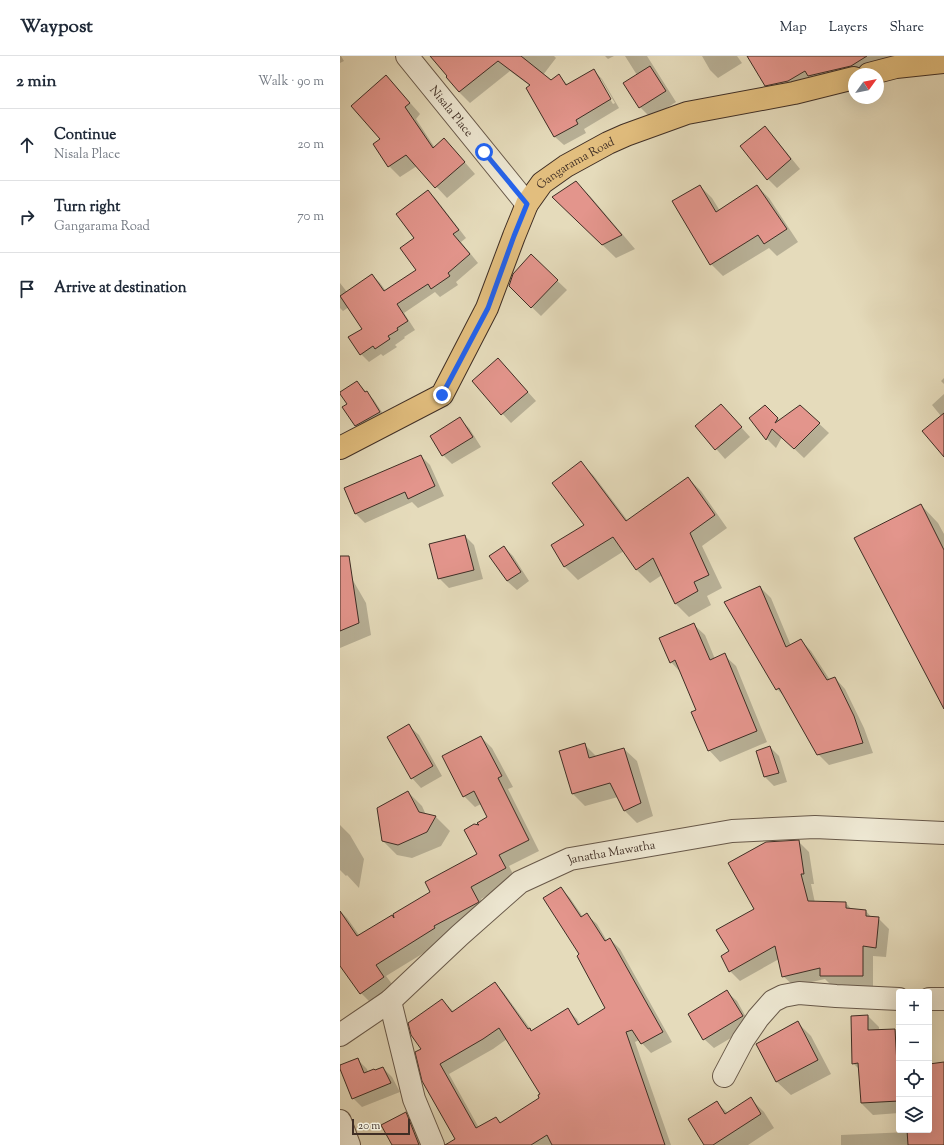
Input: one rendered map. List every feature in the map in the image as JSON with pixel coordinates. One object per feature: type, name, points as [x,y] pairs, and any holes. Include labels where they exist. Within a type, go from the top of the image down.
[{"type":"main road","points":[[884,70],[896,67],[944,62]]},
{"type":"main road","name":"Gangarama Road","points":[[340,448],[442,395],[488,308],[511,242],[527,204],[542,183],[566,166],[626,135],[687,113],[794,93],[848,80]]},
{"type":"street","name":"Nisala Place","points":[[407,56],[527,204]]},
{"type":"street","name":"Janatha Mawatha","points":[[340,1035],[390,1001],[520,882],[570,859],[732,831],[815,827],[944,833]]},
{"type":"street","points":[[724,1076],[743,1040],[758,1018],[773,1001],[783,996],[799,993],[896,999]]},
{"type":"street","points":[[932,999],[944,999]]},
{"type":"street","points":[[390,1001],[414,1099],[433,1145]]},
{"type":"street","points":[[340,1121],[349,1145]]},
{"type":"building","points":[[430,56],[521,56],[551,80],[559,74],[566,85],[594,69],[611,99],[576,120],[578,124],[554,137],[526,88],[530,85],[498,61],[459,92]]},
{"type":"building","points":[[747,56],[867,56],[851,66],[808,76],[805,71],[788,81],[765,86]]},
{"type":"building","points":[[650,66],[666,91],[639,108],[623,83]]},
{"type":"building","points":[[386,75],[410,103],[405,107],[433,148],[444,138],[465,162],[435,188],[406,155],[388,167],[373,144],[380,139],[351,106]]},
{"type":"building","points":[[765,126],[791,159],[767,180],[740,146]]},
{"type":"building","points":[[576,181],[622,235],[602,245],[552,197]]},
{"type":"building","points":[[700,185],[716,212],[757,185],[787,229],[764,244],[758,235],[710,265],[672,201]]},
{"type":"building","points":[[428,190],[459,230],[453,234],[470,254],[448,273],[450,276],[431,289],[428,284],[397,304],[408,321],[388,336],[390,339],[375,349],[373,346],[360,355],[348,337],[362,329],[340,296],[372,274],[384,291],[416,270],[400,248],[414,238],[396,214]]},
{"type":"building","points":[[531,254],[558,280],[531,308],[509,286],[513,274]]},
{"type":"building","points":[[498,358],[528,392],[501,415],[472,381]]},
{"type":"building","points":[[357,381],[365,392],[367,391],[380,412],[355,426],[342,407],[347,404],[340,392]]},
{"type":"building","points":[[721,404],[742,427],[715,450],[695,426]]},
{"type":"building","points":[[765,405],[778,418],[775,423],[800,405],[820,423],[794,449],[772,429],[766,440],[749,418]]},
{"type":"building","points":[[944,413],[944,457],[922,431]]},
{"type":"building","points":[[460,417],[473,437],[442,456],[430,436]]},
{"type":"building","points":[[421,455],[435,486],[408,499],[405,492],[355,514],[344,488]]},
{"type":"building","points":[[581,461],[626,521],[688,477],[715,515],[690,533],[709,575],[694,582],[698,591],[675,604],[653,558],[636,570],[613,537],[564,567],[551,545],[584,525],[552,483]]},
{"type":"building","points":[[921,504],[944,550],[944,709],[854,538]]},
{"type":"building","points":[[465,535],[474,570],[438,579],[429,544]]},
{"type":"building","points":[[504,546],[521,572],[507,581],[489,556]]},
{"type":"building","points":[[340,556],[349,556],[359,623],[340,631]]},
{"type":"building","points":[[760,586],[786,647],[801,639],[827,680],[835,677],[854,716],[863,743],[817,755],[779,688],[776,690],[724,602]]},
{"type":"building","points":[[694,623],[710,660],[725,653],[757,731],[708,751],[691,712],[696,710],[675,660],[670,663],[659,638]]},
{"type":"building","points":[[409,724],[433,766],[411,779],[387,737]]},
{"type":"building","points":[[481,736],[502,776],[498,778],[529,840],[499,855],[506,868],[471,887],[479,902],[434,926],[435,928],[376,965],[384,977],[360,994],[340,966],[340,911],[357,936],[392,915],[394,918],[393,914],[430,892],[425,882],[477,854],[464,830],[474,824],[479,825],[477,823],[487,817],[474,791],[463,797],[442,756]]},
{"type":"building","points":[[585,743],[589,758],[624,748],[641,803],[624,811],[610,783],[572,794],[559,751]]},
{"type":"building","points":[[770,746],[779,773],[764,777],[756,751]]},
{"type":"building","points":[[408,791],[419,812],[436,816],[427,832],[398,845],[382,841],[377,808]]},
{"type":"building","points":[[799,840],[804,874],[801,874],[808,901],[846,902],[846,908],[866,910],[866,916],[879,917],[876,948],[863,946],[863,976],[820,976],[820,968],[782,977],[775,946],[729,972],[721,956],[729,951],[716,930],[754,909],[728,863],[766,842]]},
{"type":"building","points":[[561,887],[581,917],[587,913],[605,941],[610,938],[663,1032],[641,1044],[632,1030],[626,1032],[665,1145],[552,1145],[547,1135],[531,1145],[445,1145],[455,1139],[422,1081],[415,1052],[421,1049],[411,1035],[408,1023],[442,999],[452,1012],[495,982],[528,1029],[530,1028],[531,1031],[568,1008],[578,1025],[605,1008],[577,956],[579,954],[543,898]],"holes":[[[499,1028],[540,1094],[538,1095],[539,1098],[500,1123],[496,1117],[476,1128],[440,1064]]]},
{"type":"building","points":[[727,990],[743,1016],[703,1040],[688,1014]]},
{"type":"building","points":[[868,1015],[868,1030],[895,1029],[896,1101],[861,1103],[858,1063],[852,1064],[851,1016]]},
{"type":"building","points":[[798,1021],[818,1060],[776,1082],[756,1044]]},
{"type":"building","points":[[358,1058],[364,1073],[383,1067],[391,1083],[352,1099],[340,1069],[340,1065]]},
{"type":"building","points":[[944,1062],[944,1145],[908,1145],[907,1133],[932,1133],[932,1064]]},
{"type":"building","points":[[751,1097],[761,1114],[713,1145],[704,1145],[688,1119],[717,1101],[725,1114]]},
{"type":"building","points":[[406,1112],[419,1145],[392,1145],[381,1125]]},
{"type":"route","points":[[442,395],[488,308],[527,204],[484,152]]}]
